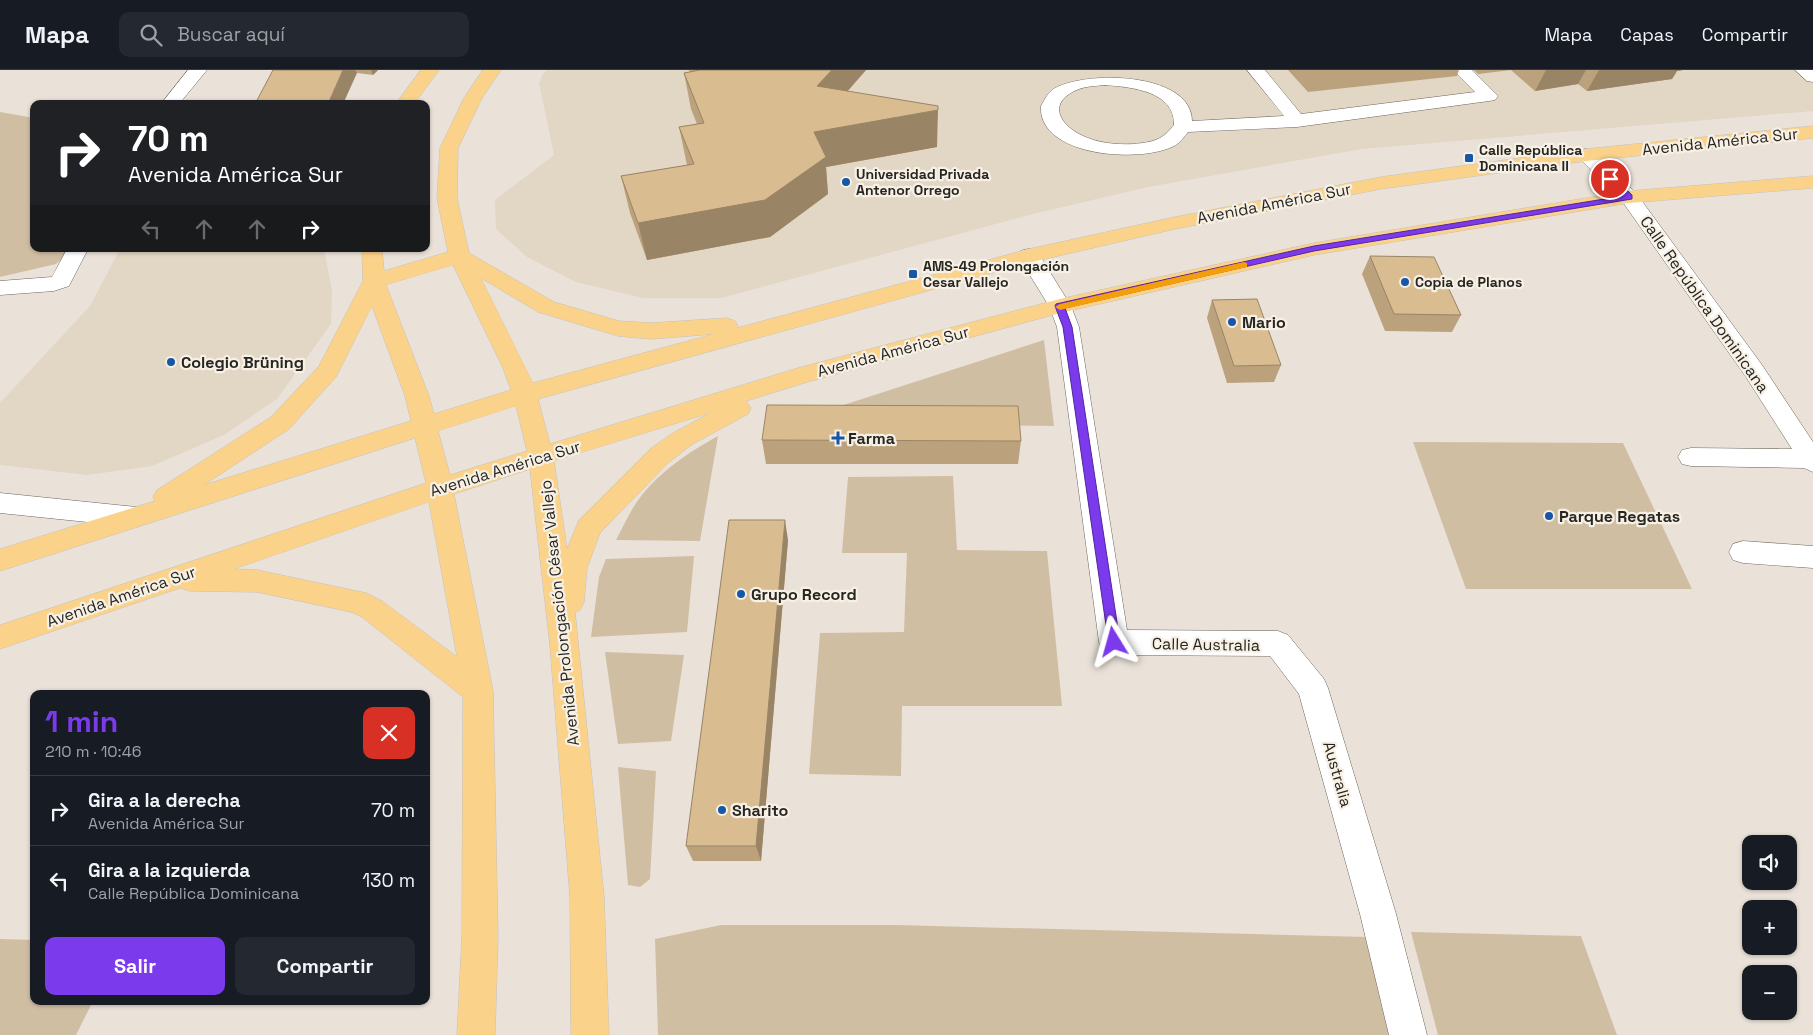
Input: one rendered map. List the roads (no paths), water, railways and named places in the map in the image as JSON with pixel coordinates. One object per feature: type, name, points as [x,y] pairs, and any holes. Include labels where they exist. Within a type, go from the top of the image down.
[{"type":"main road","points":[[408,100],[430,70]]},
{"type":"main road","name":"Avenida Prolongación César Vallejo","points":[[492,70],[473,98],[449,148],[447,198],[458,256],[525,394],[541,456],[565,646],[587,897],[590,1035]]},
{"type":"main road","name":"Avenida América Sur","points":[[0,560],[424,424],[525,394],[796,318],[1029,256],[1175,223],[1381,183],[1586,155],[1813,132]]},
{"type":"main road","name":"Avenida América Sur","points":[[0,638],[500,468],[798,376],[1060,306],[1314,248],[1629,197],[1813,182]]},
{"type":"main road","points":[[372,252],[374,281],[417,396],[440,488],[478,691],[480,937],[476,1035]]},
{"type":"main road","points":[[136,517],[280,423],[328,371],[374,281],[458,256],[546,307],[618,328],[660,331],[724,327],[796,318]]},
{"type":"main road","points":[[565,646],[573,568],[589,526],[659,456],[682,439],[798,376]]},
{"type":"main road","points":[[168,580],[257,581],[356,601],[372,609],[478,691]]},
{"type":"street","points":[[173,100],[190,77],[198,70]]},
{"type":"street","points":[[1256,70],[1297,121]]},
{"type":"street","points":[[1183,127],[1183,112],[1172,98],[1128,76],[1077,84],[1058,94],[1050,106],[1052,121],[1065,134],[1087,145],[1115,150],[1145,149],[1169,141],[1183,127],[1297,121],[1489,96],[1462,70]]},
{"type":"street","points":[[1804,70],[1813,77]]},
{"type":"street","name":"Calle República Dominicana","points":[[1586,155],[1629,197],[1754,371],[1812,461]]},
{"type":"street","points":[[0,288],[54,284],[60,281],[76,252]]},
{"type":"street","name":"Calle Australia","points":[[1029,256],[1060,306],[1068,327],[1114,642],[1278,644]]},
{"type":"street","points":[[1691,457],[1812,461]]},
{"type":"street","points":[[0,503],[136,517]]},
{"type":"street","points":[[1743,552],[1813,557]]},
{"type":"street","name":"Australia","points":[[1278,644],[1313,688],[1378,914],[1408,1035]]},
{"type":"place","name":"Calle República Dominicana II","points":[[1469,158]]},
{"type":"place","name":"Universidad Privada Antenor Orrego","points":[[846,182]]},
{"type":"place","name":"AMS-49 Prolongación Cesar Vallejo","points":[[913,274]]},
{"type":"place","name":"Copia de Planos","points":[[1405,282]]},
{"type":"place","name":"Mario","points":[[1232,322]]},
{"type":"place","name":"Colegio Brüning","points":[[171,362]]},
{"type":"place","name":"Farma","points":[[838,438]]},
{"type":"place","name":"Parque Regatas","points":[[1549,516]]},
{"type":"place","name":"Grupo Record","points":[[741,594]]},
{"type":"place","name":"Sharito","points":[[722,810]]}]
